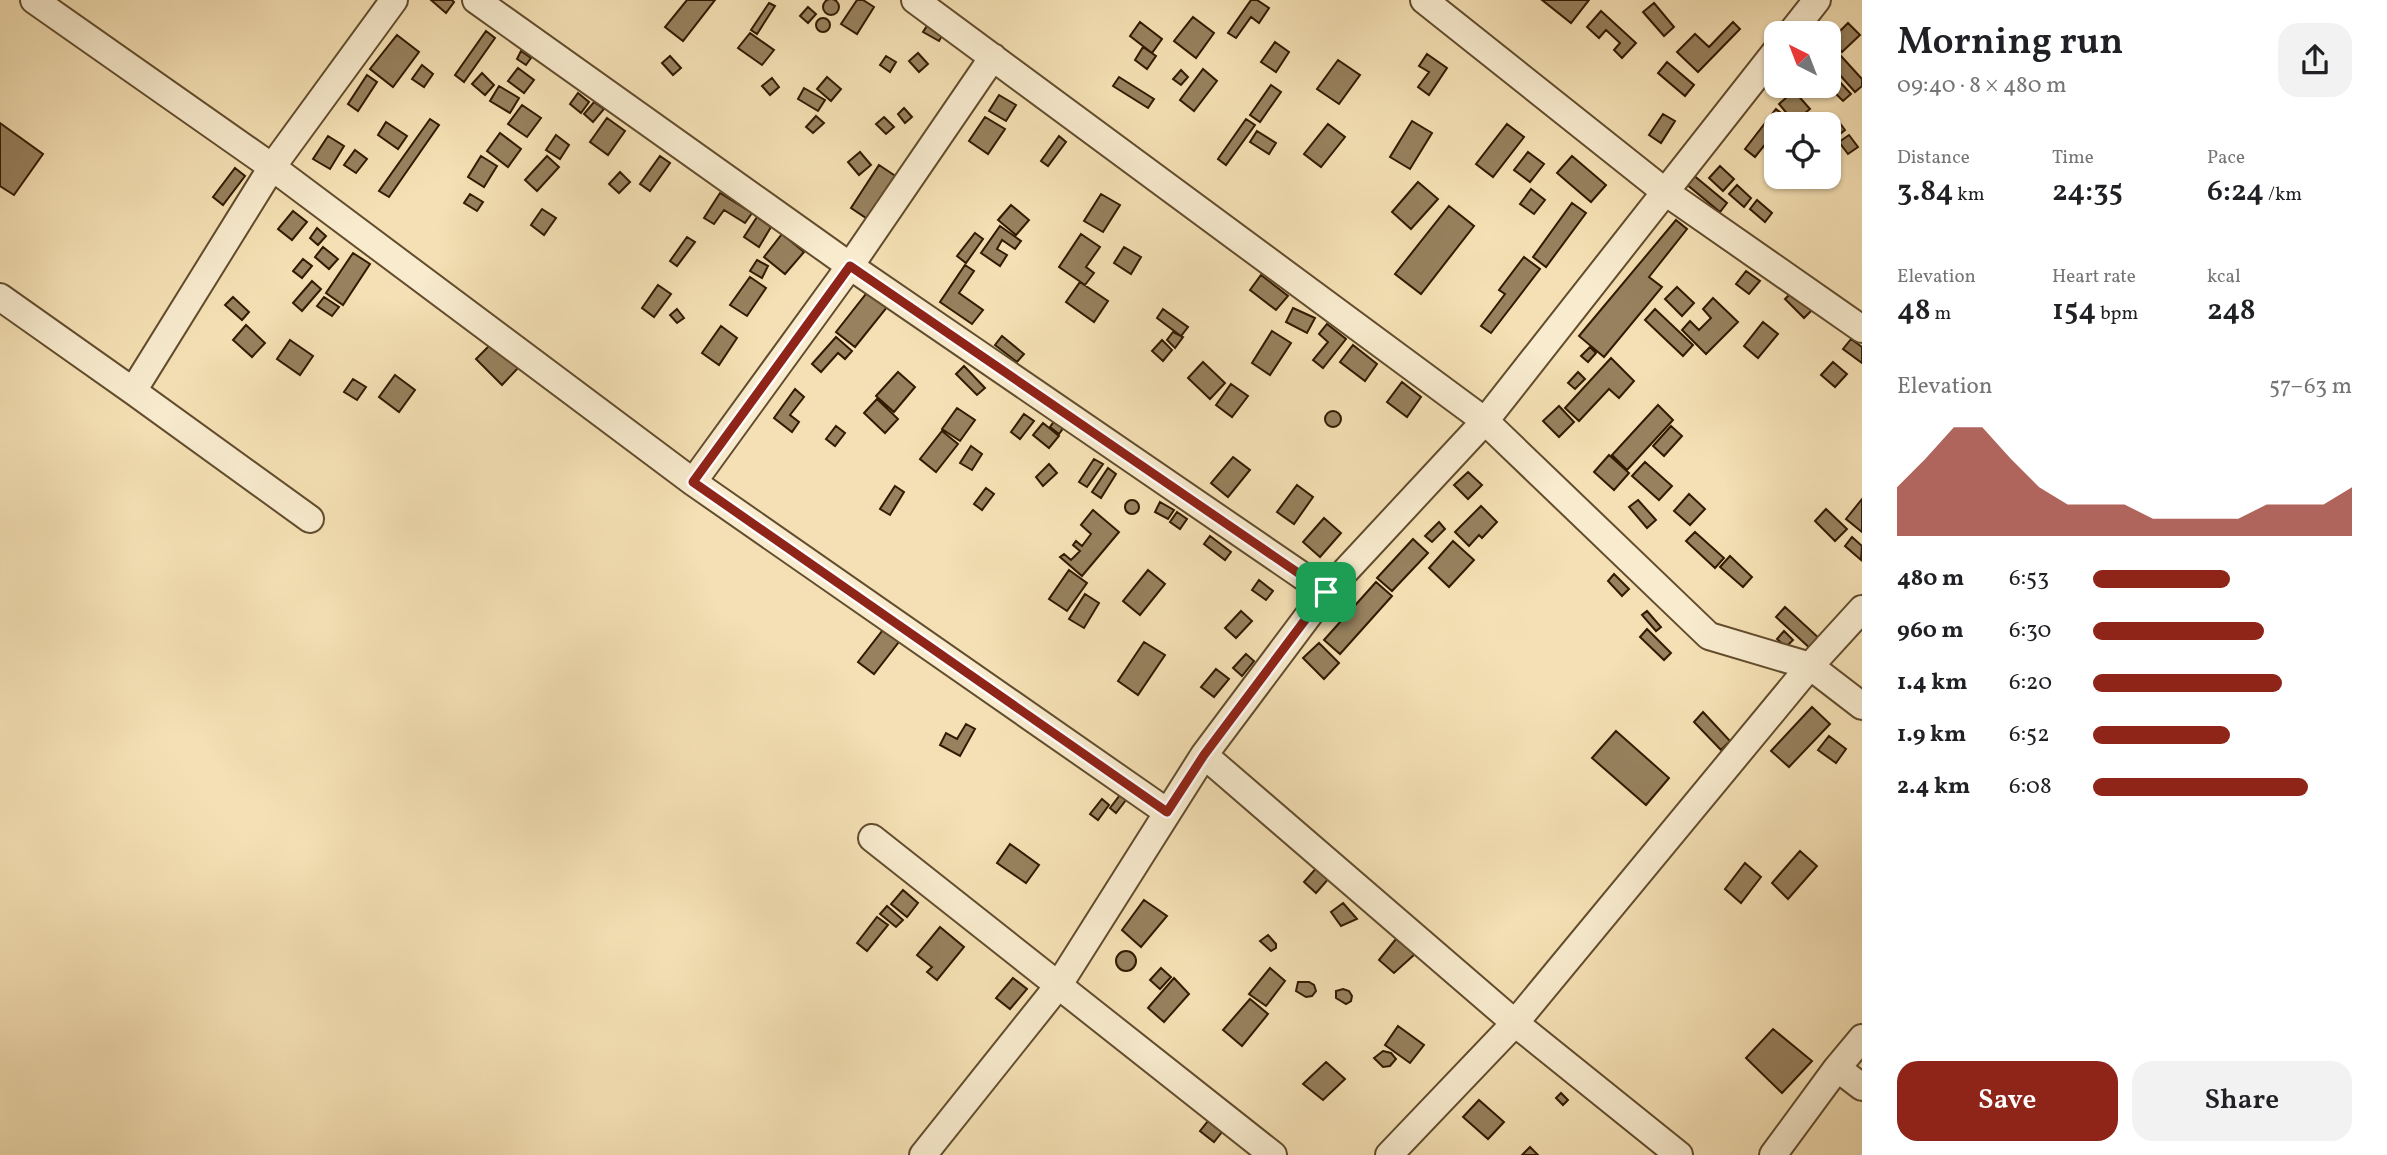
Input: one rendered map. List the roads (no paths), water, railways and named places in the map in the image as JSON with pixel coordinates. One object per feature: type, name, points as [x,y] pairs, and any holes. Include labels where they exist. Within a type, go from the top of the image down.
[{"type":"street","points":[[34,0],[272,167],[693,482],[1167,812]]},
{"type":"street","points":[[133,391],[272,167],[394,0]]},
{"type":"street","points":[[476,0],[850,266],[1326,592]]},
{"type":"street","points":[[1424,0],[1664,191],[1862,329]]},
{"type":"street","points":[[1800,21],[1817,0]]},
{"type":"street","points":[[925,3],[993,57],[1485,421],[1709,636],[1810,666],[1862,706]]},
{"type":"street","points":[[693,482],[850,266],[993,57]]},
{"type":"street","points":[[923,1155],[1059,986],[1204,755],[1326,592],[1485,421],[1764,66]]},
{"type":"street","points":[[0,297],[310,519]]},
{"type":"street","points":[[1389,1155],[1515,1023],[1810,666],[1862,610]]},
{"type":"street","points":[[1204,755],[1515,1023],[1679,1155]]},
{"type":"street","points":[[872,838],[1273,1155]]},
{"type":"street","points":[[1773,1155],[1836,1068],[1862,1038]]},
{"type":"street","points":[[1836,1068],[1862,1087]]}]
